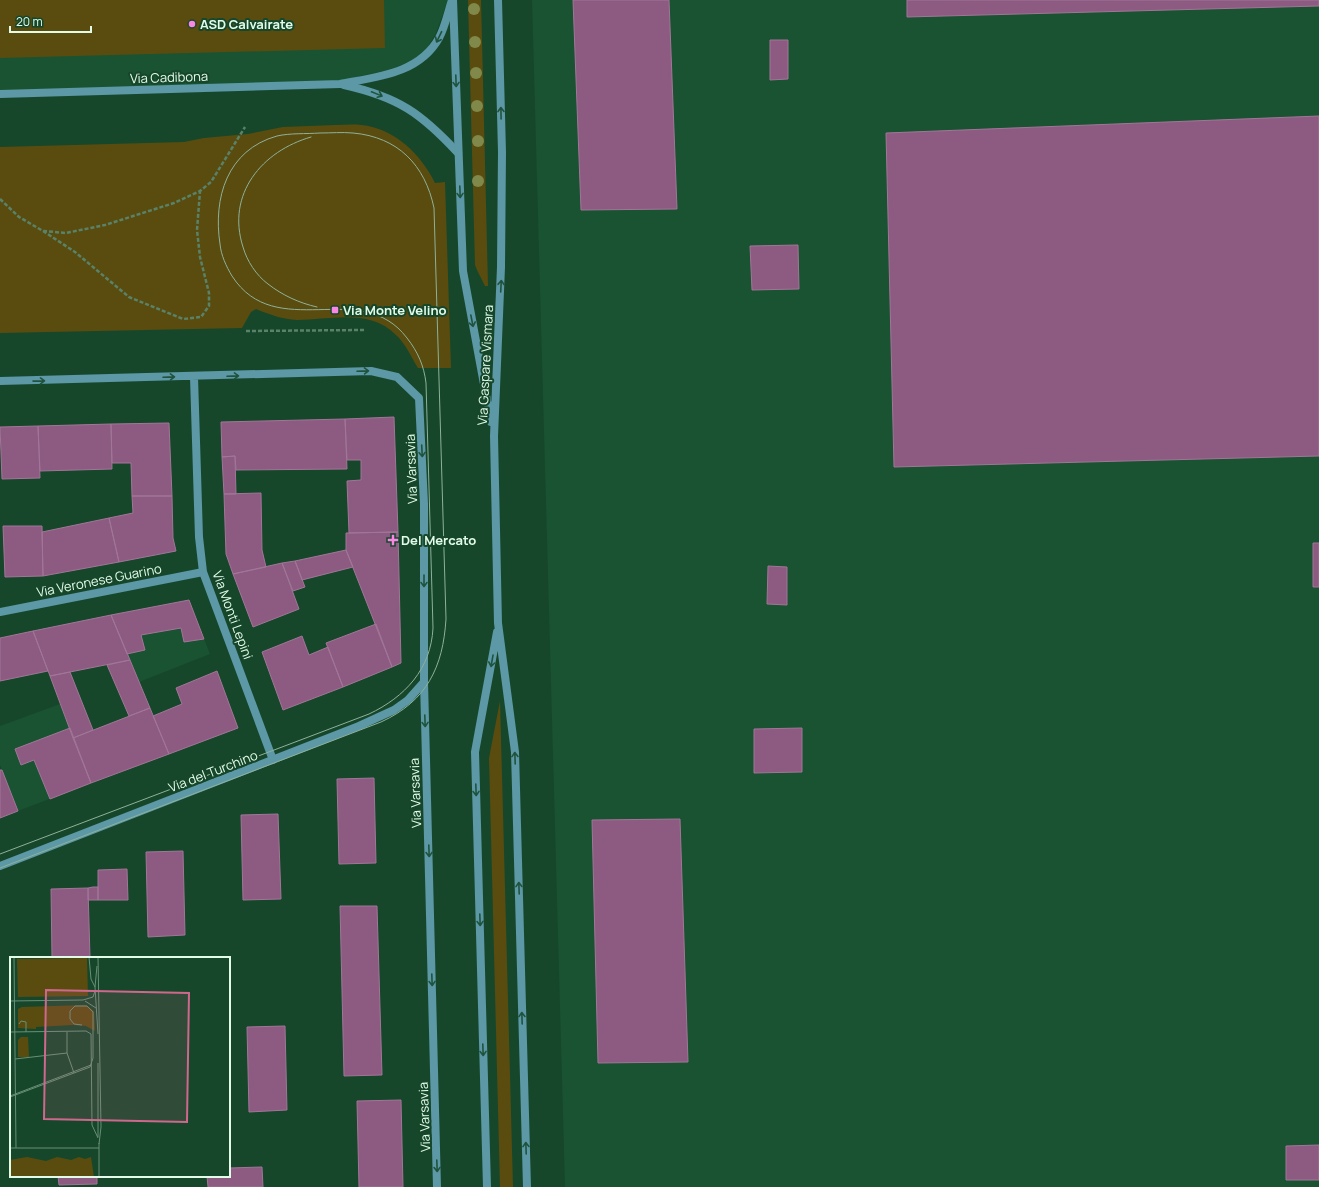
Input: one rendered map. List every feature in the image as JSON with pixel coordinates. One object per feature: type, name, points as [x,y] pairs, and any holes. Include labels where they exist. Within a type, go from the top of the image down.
[{"type":"street","name":"Via Cadibona","points":[[0,94],[340,84],[389,74],[412,66],[429,54],[440,37],[453,0]]},
{"type":"street","name":"Via Gaspare Vismara","points":[[453,0],[462,271],[494,436]]},
{"type":"street","name":"Via Gaspare Vismara","points":[[494,436],[502,267],[502,152],[498,0]]},
{"type":"street","name":"Via Cadibona","points":[[340,84],[370,91],[407,107],[422,117],[439,132],[458,153]]},
{"type":"street","name":"Via Varsavia","points":[[194,377],[371,371],[397,377],[419,398],[424,504],[424,682],[438,1187]]},
{"type":"street","points":[[0,382],[194,377]]},
{"type":"street","name":"Via Monti Lepini","points":[[194,377],[199,537],[204,572],[273,760]]},
{"type":"street","points":[[494,436],[498,623],[515,752],[527,1187]]},
{"type":"street","name":"Via Veronese Guarino","points":[[0,612],[204,572]]},
{"type":"street","points":[[487,1187],[475,752],[498,623]]},
{"type":"street","name":"Via del Turchino","points":[[0,866],[273,760],[394,710],[408,700],[424,682]]},
{"type":"path","points":[[43,231],[66,233],[105,225],[174,203],[200,191],[211,182],[244,127]]},
{"type":"path","points":[[0,199],[19,217],[75,252],[130,297],[184,319],[201,317],[209,306],[209,293],[200,257],[197,230],[200,191]]},
{"type":"path","points":[[246,331],[364,330]]},
{"type":"shaded area","points":[[0,0],[448,0],[436,33],[426,50],[413,61],[388,70],[338,81],[0,93]]},
{"type":"shaded area","name":"ASD Calvairate","points":[[0,0],[384,0],[385,48],[0,58]]},
{"type":"shaded area","points":[[468,0],[481,0],[488,286],[485,286],[475,265]]},
{"type":"shaded area","points":[[532,0],[1319,0],[1319,1187],[565,1187]]},
{"type":"shaded area","points":[[352,125],[373,127],[385,131],[395,137],[405,144],[422,162],[435,183],[445,182],[451,368],[418,368],[406,346],[400,339],[385,327],[374,321],[349,317],[297,320],[276,316],[256,309],[251,312],[242,328],[0,333],[0,147],[184,142],[204,138],[248,134],[283,127]]},
{"type":"shaded area","points":[[189,600],[210,654],[139,682],[111,615]]},
{"type":"shaded area","points":[[500,701],[513,1187],[500,1187],[489,758]]},
{"type":"shaded area","points":[[60,704],[91,783],[18,811],[0,765],[0,726]]},
{"type":"building","points":[[573,0],[669,0],[677,209],[581,210]]},
{"type":"building","points":[[907,0],[1319,0],[1319,6],[907,17]]},
{"type":"building","points":[[770,40],[788,40],[788,79],[770,80]]},
{"type":"building","points":[[1319,116],[1319,456],[894,467],[886,133]]},
{"type":"building","points":[[798,245],[799,289],[752,290],[750,246]]},
{"type":"building","points":[[394,417],[398,532],[349,533],[347,481],[361,480],[361,460],[347,460],[345,419]]},
{"type":"building","points":[[345,419],[347,469],[236,470],[235,456],[222,457],[221,422]]},
{"type":"building","points":[[169,423],[172,496],[132,496],[131,463],[112,463],[111,424]]},
{"type":"building","points":[[111,424],[112,469],[40,471],[38,426]]},
{"type":"building","points":[[38,426],[40,478],[2,479],[0,427]]},
{"type":"building","points":[[235,456],[236,494],[224,494],[222,457]]},
{"type":"building","points":[[261,493],[262,550],[266,567],[233,574],[226,554],[224,494]]},
{"type":"building","points":[[132,496],[172,496],[173,538],[176,551],[119,562],[109,518],[133,513]]},
{"type":"building","points":[[109,518],[119,562],[43,576],[42,532]]},
{"type":"building","points":[[3,526],[42,526],[43,576],[5,577]]},
{"type":"building","points":[[398,532],[401,663],[392,667],[346,550],[346,533]]},
{"type":"building","points":[[1313,543],[1319,543],[1319,587],[1313,587]]},
{"type":"building","points":[[346,550],[353,567],[302,580],[295,561]]},
{"type":"building","points":[[295,561],[305,587],[293,591],[282,563]]},
{"type":"building","points":[[282,563],[299,609],[253,627],[233,574]]},
{"type":"building","points":[[768,566],[787,567],[787,605],[767,604]]},
{"type":"building","points":[[189,600],[204,639],[184,642],[181,628],[141,635],[145,650],[127,654],[111,615]]},
{"type":"building","points":[[111,615],[130,660],[50,676],[33,631]]},
{"type":"building","points":[[376,624],[392,667],[343,687],[326,643]]},
{"type":"building","points":[[33,631],[48,671],[0,681],[0,638]]},
{"type":"building","points":[[302,636],[309,655],[328,647],[343,687],[283,710],[262,652]]},
{"type":"building","points":[[130,660],[150,708],[129,716],[107,665]]},
{"type":"building","points":[[217,671],[238,728],[169,754],[153,716],[182,704],[176,688]]},
{"type":"building","points":[[70,672],[93,730],[73,738],[50,676]]},
{"type":"building","points":[[150,708],[169,754],[91,783],[73,738]]},
{"type":"building","points":[[70,728],[91,783],[50,799],[34,760],[21,765],[15,749]]},
{"type":"building","points":[[802,728],[802,772],[754,773],[754,729]]},
{"type":"building","points":[[0,770],[2,770],[18,811],[0,818]]},
{"type":"building","points":[[374,778],[376,863],[339,864],[337,779]]},
{"type":"building","points":[[278,814],[281,899],[243,900],[241,815]]},
{"type":"building","points":[[680,819],[688,1062],[598,1063],[592,820]]},
{"type":"building","points":[[183,851],[185,935],[148,937],[146,852]]},
{"type":"building","points":[[127,869],[128,900],[98,900],[98,870]]},
{"type":"building","points":[[98,887],[98,900],[88,900],[88,888]]},
{"type":"building","points":[[88,888],[90,957],[52,957],[51,889]]},
{"type":"building","points":[[340,906],[377,906],[382,1075],[344,1076]]},
{"type":"building","points":[[285,1026],[287,1110],[249,1112],[247,1027]]},
{"type":"building","points":[[401,1100],[403,1187],[359,1187],[357,1101]]},
{"type":"building","points":[[1319,1145],[1319,1180],[1286,1180],[1286,1146]]},
{"type":"building","points":[[262,1167],[263,1187],[208,1187],[207,1177],[230,1177],[230,1168]]},
{"type":"building","points":[[58,1177],[97,1177],[97,1184],[59,1185]]},
{"type":"tram line","points":[[0,854],[369,714],[382,707],[405,690],[421,669],[431,643],[433,628],[426,383],[420,359],[407,338],[388,321],[366,312],[295,309],[271,306],[250,296],[232,276],[226,264],[221,248],[218,227],[222,193],[227,178],[235,164],[246,152],[260,143],[277,136],[287,134],[353,133],[383,140],[396,147],[416,166],[424,179],[434,208],[446,619],[441,652],[430,681],[410,704],[397,714],[381,722],[0,868]]},
{"type":"tram line","points":[[311,137],[293,144],[277,153],[263,164],[252,177],[244,193],[240,209],[239,228],[247,257],[252,267],[260,276],[273,288],[285,295],[297,301],[317,307]]},
{"type":"place","name":"ASD Calvairate","points":[[192,24]]},
{"type":"place","name":"Via Monte Velino","points":[[335,310]]},
{"type":"place","name":"Del Mercato","points":[[393,540]]}]
